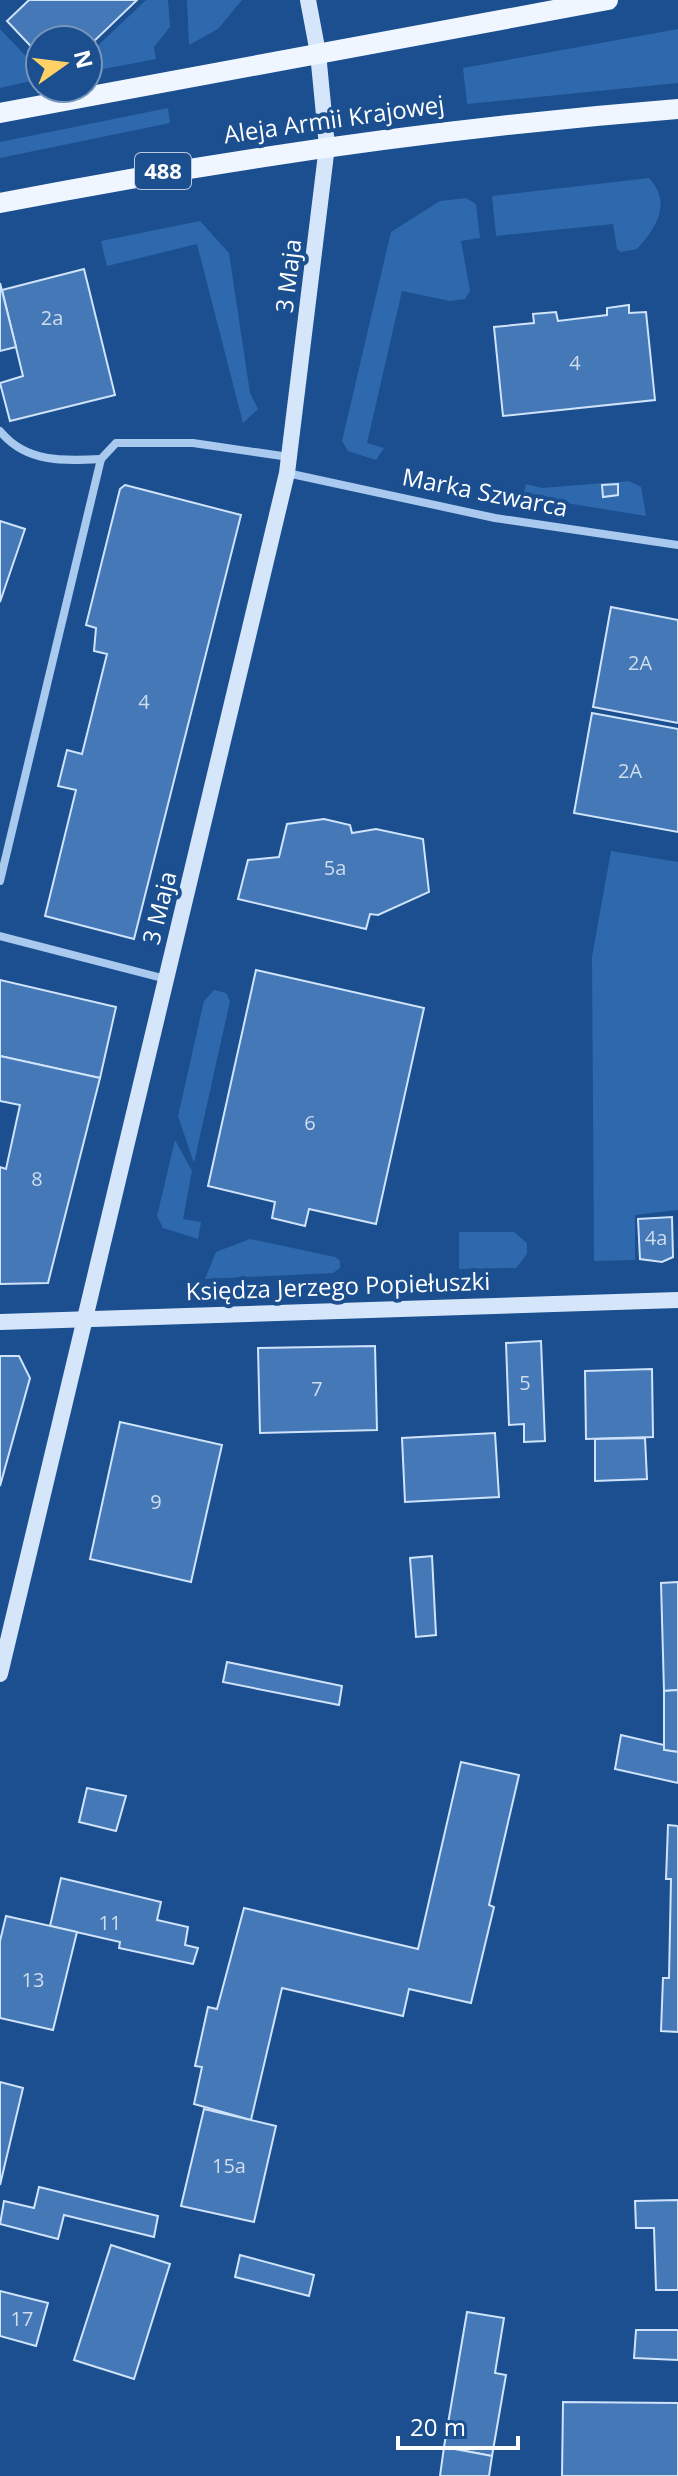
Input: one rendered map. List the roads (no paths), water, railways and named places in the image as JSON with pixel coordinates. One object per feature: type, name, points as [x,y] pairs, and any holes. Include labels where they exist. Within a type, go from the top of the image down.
[{"type":"main road","name":"3 Maja","points":[[0,1674],[288,465],[327,146],[318,53],[308,0]]},
{"type":"main road","points":[[0,113],[608,0]]},
{"type":"main road","name":"Aleja Armii Krajowej","points":[[0,203],[193,166],[327,146],[450,129],[678,109]]},
{"type":"main road","name":"Księdza Jerzego Popiełuszki","points":[[0,1322],[678,1300]]},
{"type":"street","points":[[0,431],[8,441],[44,458],[56,461],[101,459],[0,881]]},
{"type":"street","name":"Marka Szwarca","points":[[101,459],[116,443],[193,443],[288,465],[405,500],[495,518],[678,545]]},
{"type":"street","points":[[0,936],[167,979]]}]
